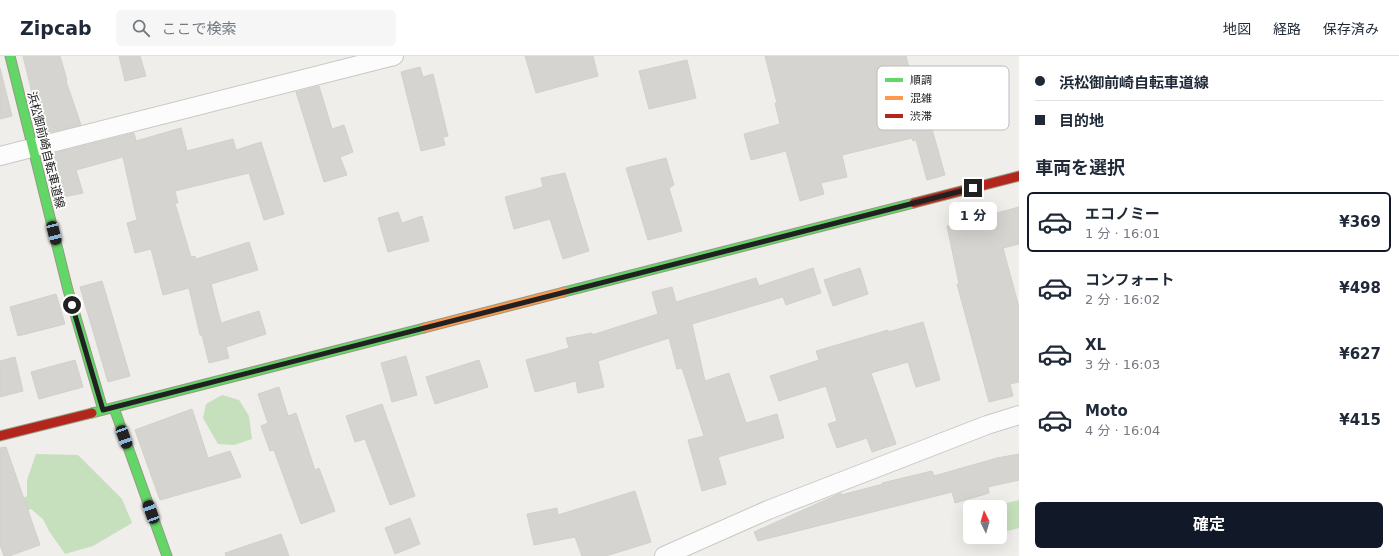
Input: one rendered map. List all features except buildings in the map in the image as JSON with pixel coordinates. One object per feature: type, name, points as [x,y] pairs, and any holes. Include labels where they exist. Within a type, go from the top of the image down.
[{"type":"street","name":"浜松御前崎自転車道線","points":[[10,56],[68,290],[103,410]]},
{"type":"street","points":[[0,156],[394,56]]},
{"type":"street","points":[[0,436],[1019,176]]},
{"type":"street","points":[[114,408],[167,556]]},
{"type":"street","points":[[664,556],[768,510],[987,426],[1019,416]]},
{"type":"green space","points":[[222,395],[239,400],[249,416],[252,439],[234,445],[218,444],[203,418],[206,404]]},
{"type":"green space","points":[[36,454],[78,455],[122,499],[132,523],[93,546],[65,554],[49,531],[43,519],[31,509],[11,518],[0,511],[27,496],[27,480]]},
{"type":"green space","points":[[1019,500],[1019,528],[1007,531],[1007,503]]},
{"type":"traffic: fast","points":[[10,56],[68,290],[103,410]]},
{"type":"traffic: fast","points":[[564,292],[914,203]]},
{"type":"traffic: fast","points":[[92,413],[424,328]]},
{"type":"traffic: fast","points":[[114,408],[167,556]]},
{"type":"traffic: slow","points":[[424,328],[564,292]]},
{"type":"traffic: jam","points":[[914,203],[1019,176]]},
{"type":"traffic: jam","points":[[0,436],[92,413]]},
{"type":"route","points":[[72,305],[103,410],[973,188]]}]
